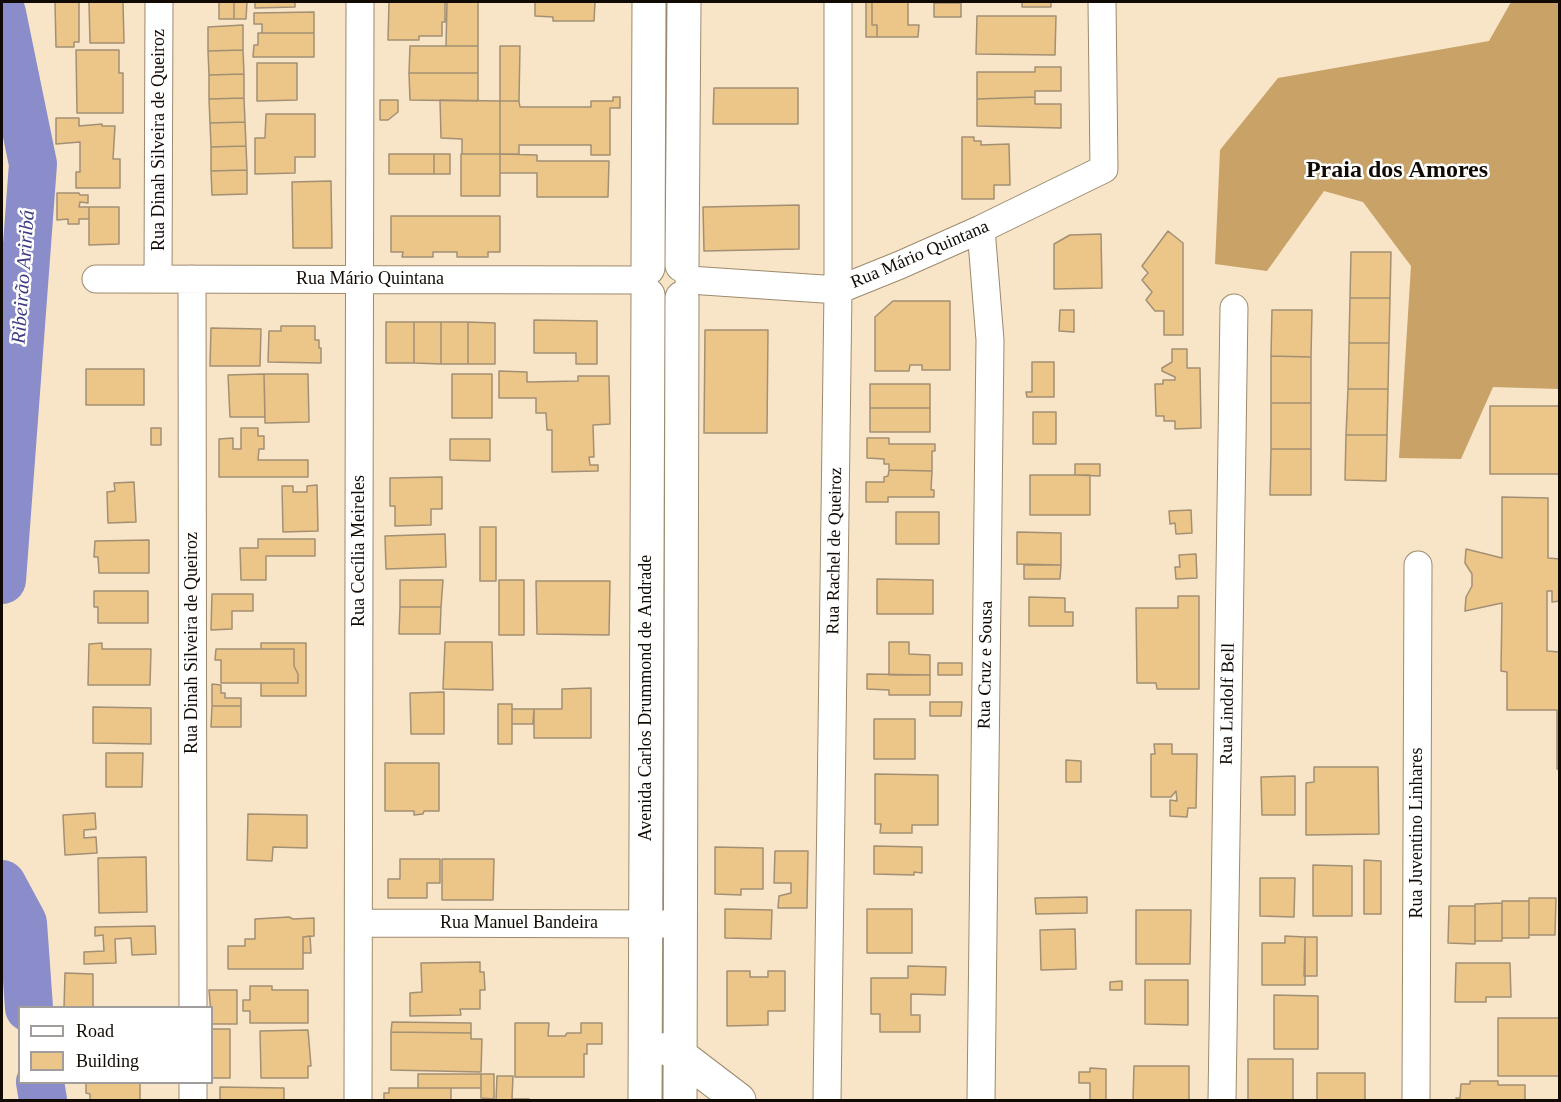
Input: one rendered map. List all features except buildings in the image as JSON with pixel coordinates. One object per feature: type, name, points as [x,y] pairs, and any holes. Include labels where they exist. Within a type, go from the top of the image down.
[{"type":"main road","name":"Avenida Carlos Drummond de Andrade","points":[[645,1101],[646,281],[649,2]]},
{"type":"main road","name":"Avenida Carlos Drummond de Andrade","points":[[680,1101],[684,2]]},
{"type":"main road","points":[[646,281],[660,304],[668,304],[684,281]]},
{"type":"main road","points":[[645,1037],[680,1055],[739,1101]]},
{"type":"street","name":"Rua Dinah Silveira de Queiroz","points":[[158,279],[159,2]]},
{"type":"street","name":"Rua Cecília Meireles","points":[[358,1101],[360,2]]},
{"type":"street","name":"Rua Rachel de Queiroz","points":[[827,1101],[838,290],[838,2]]},
{"type":"street","name":"Rua Mário Quintana","points":[[684,281],[838,290],[981,229],[1104,170],[1102,2]]},
{"type":"street","name":"Rua Cruz e Sousa","points":[[981,229],[990,340],[981,1101]]},
{"type":"street","name":"Rua Mário Quintana","points":[[96,279],[646,281]]},
{"type":"street","name":"Rua Dinah Silveira de Queiroz","points":[[192,279],[193,1006]]},
{"type":"street","name":"Rua Lindolf Bell","points":[[1222,1101],[1234,308]]},
{"type":"street","name":"Rua Juventino Linhares","points":[[1416,1101],[1418,565]]},
{"type":"street","name":"Rua Manuel Bandeira","points":[[359,922],[680,924]]},
{"type":"street","points":[[193,1084],[193,1101]]},
{"type":"shaded area","points":[[1511,2],[1559,2],[1559,389],[1493,387],[1461,459],[1399,458],[1411,266],[1363,202],[1324,191],[1267,271],[1215,264],[1220,150],[1278,78],[1489,41]]},
{"type":"waterway","name":"Ribeirão Ariribá","points":[[2,13],[33,164],[2,580]]},
{"type":"waterway","name":"Ribeirão Ariribá","points":[[2,884],[23,923],[29,1006]]},
{"type":"waterway","name":"Ribeirão Ariribá","points":[[40,1084],[43,1100]]},
{"type":"district","name":"Praia dos Amores","points":[[1397,171]]}]
